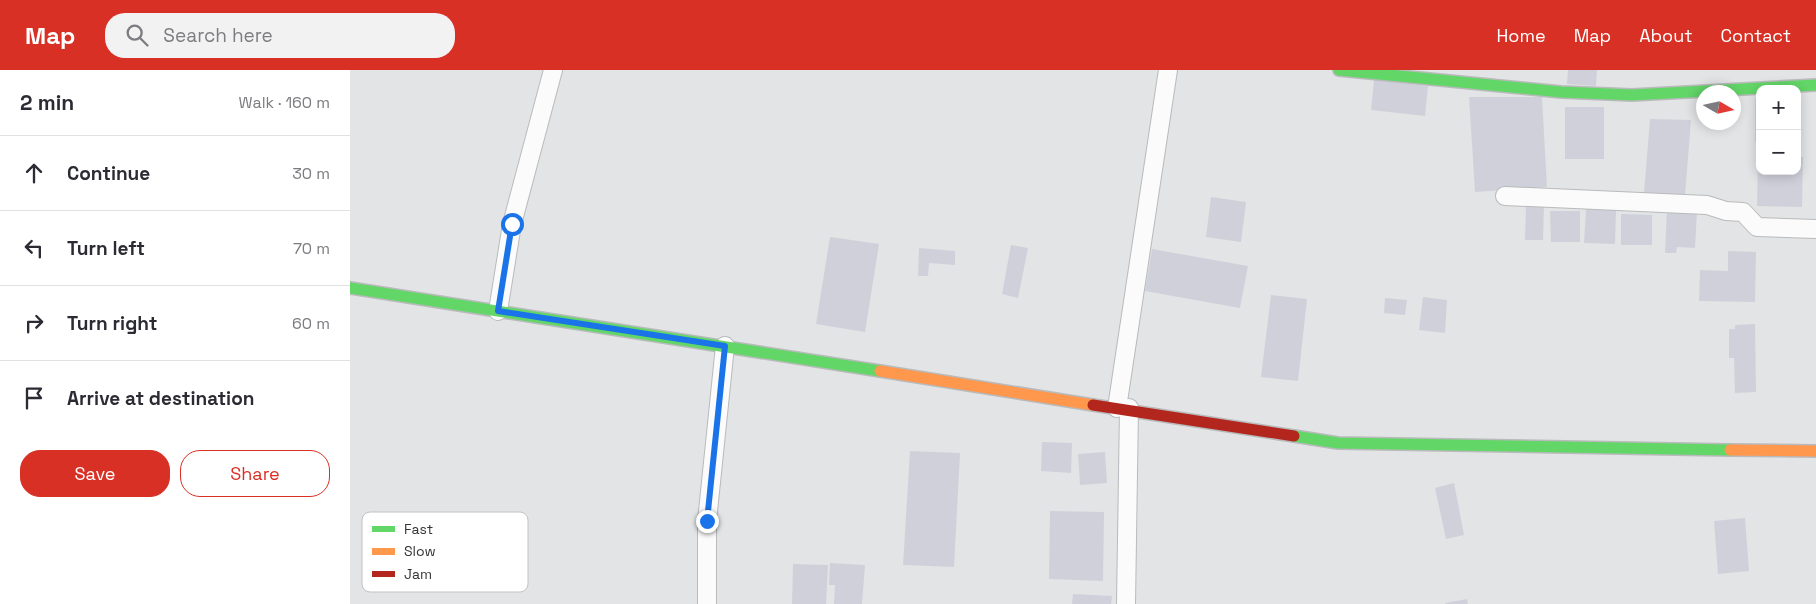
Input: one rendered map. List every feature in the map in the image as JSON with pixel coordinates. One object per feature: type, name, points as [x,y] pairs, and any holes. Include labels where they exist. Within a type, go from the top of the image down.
[{"type":"street","points":[[498,311],[512,224],[553,70]]},
{"type":"street","points":[[1126,604],[1123,408],[1168,70]]},
{"type":"street","points":[[1339,70],[1561,92],[1632,95],[1816,85]]},
{"type":"street","points":[[1505,196],[1707,205],[1726,211],[1743,212],[1757,227],[1816,229]]},
{"type":"street","points":[[350,288],[1338,443],[1816,451]]},
{"type":"street","points":[[707,604],[707,521],[725,346]]},
{"type":"building","points":[[1568,70],[1597,70],[1596,86],[1567,84]]},
{"type":"building","points":[[1374,80],[1428,86],[1425,116],[1371,110]]},
{"type":"building","points":[[1469,97],[1542,97],[1547,187],[1475,192]]},
{"type":"building","points":[[1755,98],[1756,98],[1756,142]]},
{"type":"building","points":[[1565,107],[1604,107],[1604,159],[1565,159]]},
{"type":"building","points":[[1650,119],[1691,120],[1685,195],[1644,193]]},
{"type":"building","points":[[1801,157],[1803,157],[1802,207],[1757,206],[1758,175],[1801,175]]},
{"type":"building","points":[[1211,197],[1246,202],[1241,242],[1206,237]]},
{"type":"building","points":[[1526,205],[1544,206],[1543,240],[1525,240]]},
{"type":"building","points":[[1586,209],[1616,210],[1615,244],[1584,243]]},
{"type":"building","points":[[1667,209],[1697,210],[1695,248],[1677,247],[1676,253],[1665,253]]},
{"type":"building","points":[[1550,211],[1580,211],[1580,242],[1551,242]]},
{"type":"building","points":[[1621,214],[1652,215],[1652,245],[1621,245]]},
{"type":"building","points":[[830,237],[879,244],[865,332],[816,324]]},
{"type":"building","points":[[1011,245],[1028,248],[1018,298],[1002,294]]},
{"type":"building","points":[[919,248],[955,251],[955,265],[929,263],[928,276],[918,276]]},
{"type":"building","points":[[1152,249],[1248,266],[1240,308],[1145,291]]},
{"type":"building","points":[[1728,251],[1756,252],[1755,302],[1699,301],[1700,270],[1728,271]]},
{"type":"building","points":[[1271,295],[1307,299],[1298,381],[1261,377]]},
{"type":"building","points":[[1423,297],[1447,300],[1445,333],[1419,330]]},
{"type":"building","points":[[1385,298],[1407,300],[1405,315],[1384,313]]},
{"type":"building","points":[[1755,324],[1756,392],[1735,393],[1734,358],[1729,358],[1729,329],[1735,329],[1735,325]]},
{"type":"building","points":[[1042,442],[1072,443],[1071,473],[1041,471]]},
{"type":"building","points":[[910,451],[960,453],[954,567],[903,565]]},
{"type":"building","points":[[1105,452],[1107,483],[1080,485],[1078,454]]},
{"type":"building","points":[[1454,483],[1464,535],[1446,539],[1435,488]]},
{"type":"building","points":[[1050,511],[1104,512],[1103,581],[1049,579]]},
{"type":"building","points":[[1745,518],[1749,571],[1718,574],[1714,521]]},
{"type":"building","points":[[830,563],[865,565],[862,604],[834,604],[835,585],[829,585]]},
{"type":"building","points":[[793,564],[828,565],[826,604],[792,604]]},
{"type":"building","points":[[1073,594],[1112,596],[1111,604],[1072,604]]},
{"type":"building","points":[[1467,599],[1468,604],[1445,603]]},
{"type":"traffic: fast","points":[[1339,70],[1561,92],[1632,95],[1816,85]]},
{"type":"traffic: fast","points":[[350,288],[880,371]]},
{"type":"traffic: fast","points":[[1294,436],[1338,443],[1730,450]]},
{"type":"traffic: slow","points":[[880,371],[1093,405]]},
{"type":"traffic: slow","points":[[1730,450],[1816,451]]},
{"type":"traffic: jam","points":[[1093,405],[1294,436]]},
{"type":"route","points":[[512,224],[498,311],[725,346],[707,521]]}]
